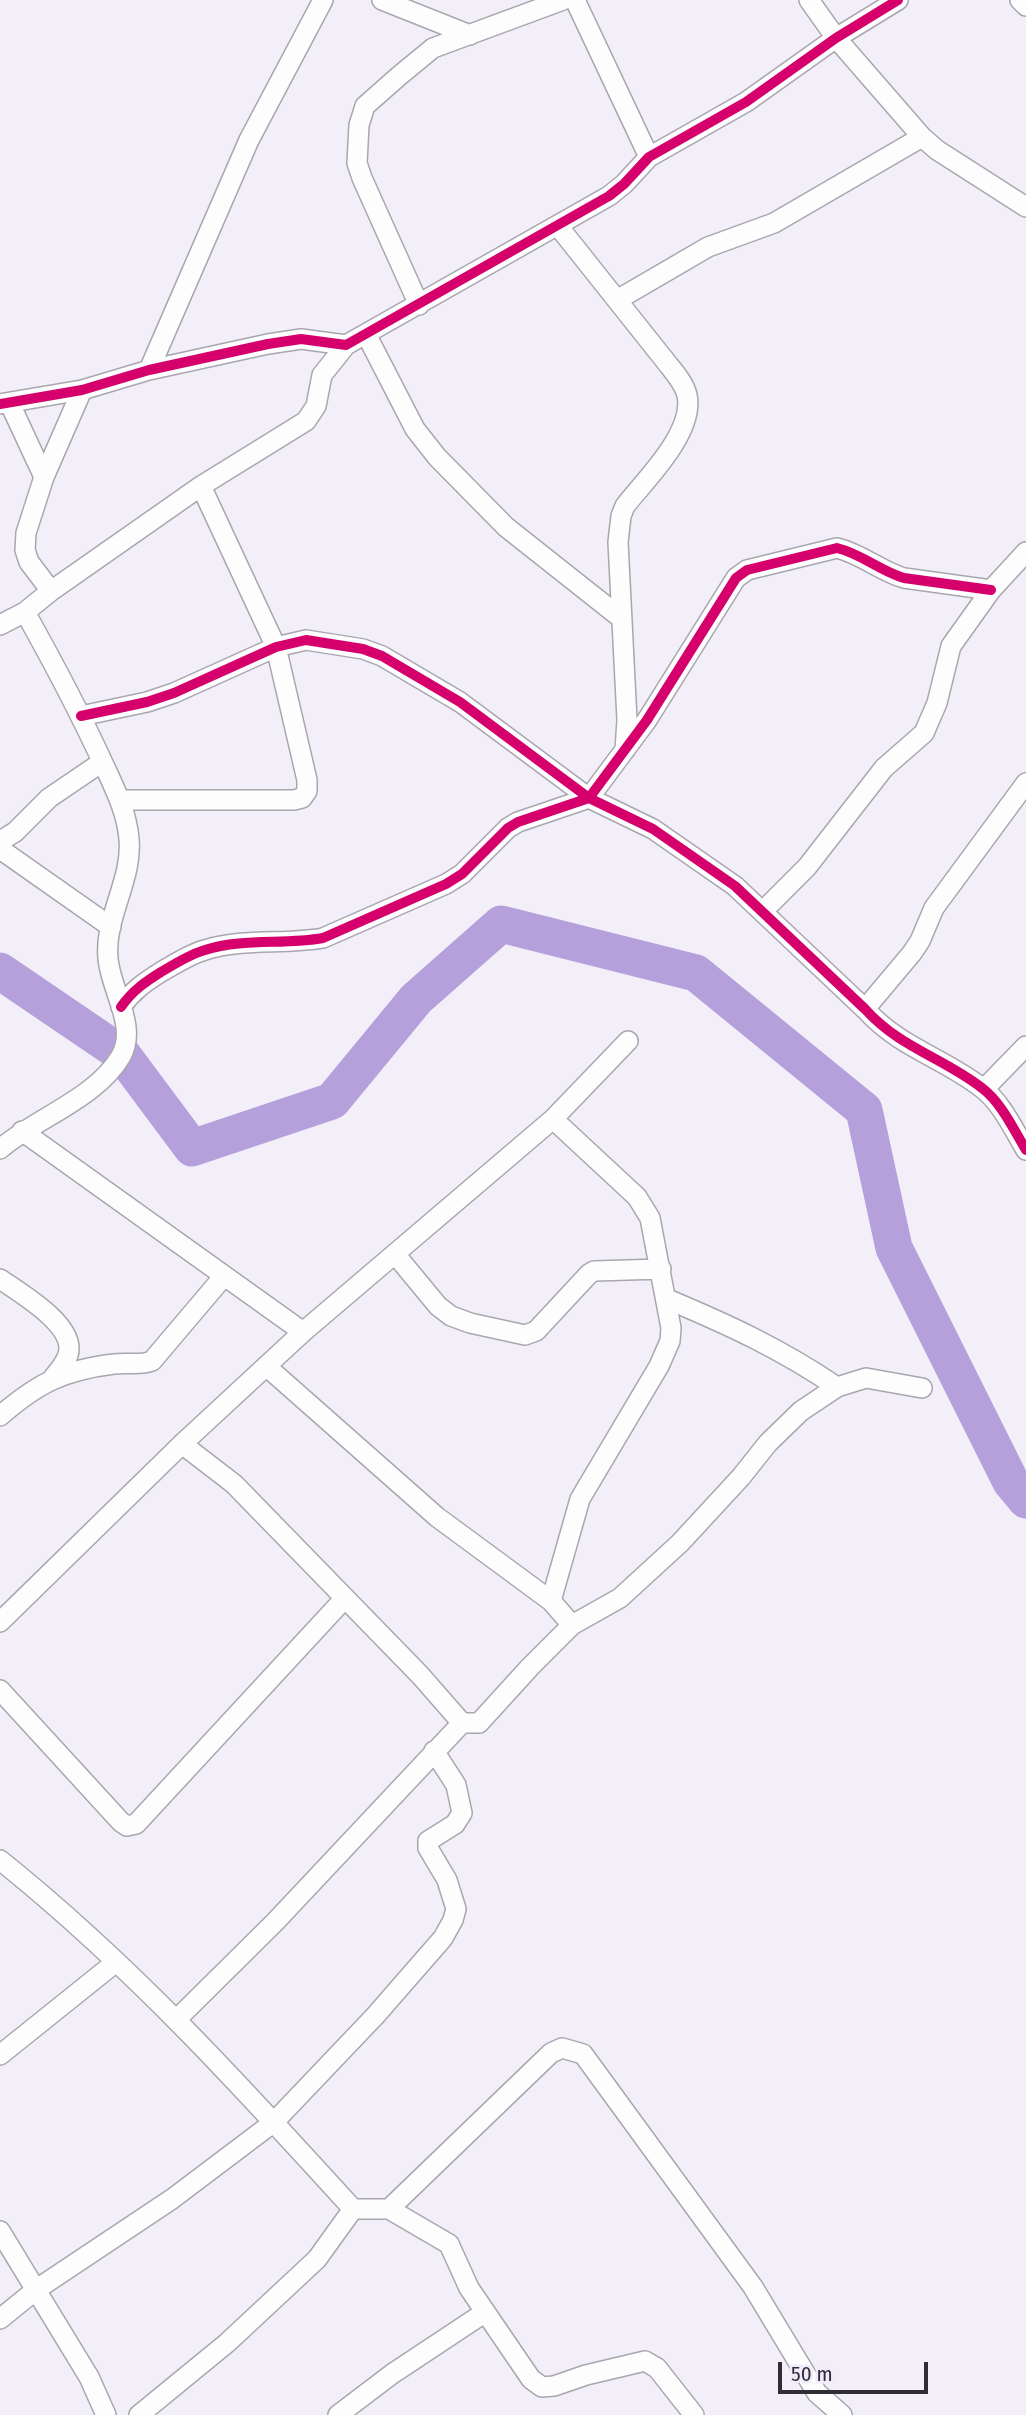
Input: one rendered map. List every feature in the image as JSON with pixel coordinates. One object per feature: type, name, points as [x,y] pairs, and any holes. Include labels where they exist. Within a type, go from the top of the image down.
[{"type":"street","points":[[149,370],[250,140],[323,0]]},
{"type":"street","points":[[382,0],[470,35]]},
{"type":"street","points":[[419,305],[357,163],[359,125],[365,106],[433,48],[563,0]]},
{"type":"street","points":[[575,0],[649,157]]},
{"type":"street","points":[[809,0],[836,38],[922,137],[937,150],[1026,206]]},
{"type":"street","points":[[0,625],[25,612],[201,486],[306,421],[316,406],[322,374],[346,345],[617,190],[649,157],[746,102],[836,38],[898,0]]},
{"type":"street","points":[[1020,0],[1026,6]]},
{"type":"street","points":[[617,300],[708,247],[774,223],[922,137]]},
{"type":"street","points":[[558,226],[679,379],[688,398],[688,410],[681,435],[625,506],[621,516],[618,542],[627,720],[625,751]]},
{"type":"street","points":[[366,334],[415,429],[438,457],[506,527],[621,618]]},
{"type":"street","points":[[44,477],[5,404],[82,390],[149,370],[301,340],[346,345]]},
{"type":"street","points":[[51,591],[29,562],[25,551],[26,533],[44,477],[82,390]]},
{"type":"street","points":[[120,800],[294,800],[302,798],[307,791],[307,780],[276,647],[201,486]]},
{"type":"street","points":[[121,1007],[129,995],[144,983],[202,950],[257,942],[304,942],[323,938],[431,892],[461,874],[518,821],[589,798],[647,720],[736,578],[747,570],[837,548],[852,551],[893,575],[904,578],[991,590]]},
{"type":"street","points":[[764,911],[807,867],[884,768],[924,733],[937,703],[951,646],[991,590],[1026,552]]},
{"type":"street","points":[[25,612],[82,716],[120,800],[129,837],[129,858],[111,927],[107,957],[113,987],[127,1030],[122,1054],[105,1078],[65,1106],[5,1141],[224,1276],[303,1332]]},
{"type":"street","points":[[82,716],[147,702],[174,693],[276,647],[306,640],[363,649],[382,656],[460,702],[589,798],[653,829],[735,886],[880,1025],[900,1041],[928,1054],[984,1089],[1026,1150]]},
{"type":"street","points":[[0,841],[15,832],[49,798],[102,762]]},
{"type":"street","points":[[865,1009],[912,953],[934,908],[1026,783]]},
{"type":"street","points":[[0,849],[111,927]]},
{"type":"street","points":[[0,1622],[266,1366],[554,1119],[628,1041]]},
{"type":"street","points":[[984,1089],[1026,1046]]},
{"type":"street","points":[[551,1601],[580,1499],[659,1366],[670,1341],[671,1328],[650,1217],[637,1197],[554,1119]]},
{"type":"street","points":[[395,1254],[438,1306],[451,1316],[525,1335],[537,1331],[594,1271],[660,1269]]},
{"type":"street","points":[[0,1416],[23,1396],[53,1378],[117,1363],[142,1365],[152,1361],[224,1276]]},
{"type":"street","points":[[0,1279],[52,1317],[67,1338],[69,1351],[65,1362],[53,1378]]},
{"type":"street","points":[[667,1299],[749,1334],[799,1361],[837,1387]]},
{"type":"street","points":[[266,1366],[437,1517],[551,1601],[572,1625]]},
{"type":"street","points":[[176,2020],[275,1922],[462,1723],[480,1723],[572,1625],[620,1598],[680,1543],[741,1477],[768,1443],[802,1411],[837,1387],[866,1378],[922,1388]]},
{"type":"street","points":[[182,1444],[234,1484],[462,1723]]},
{"type":"street","points":[[0,1690],[121,1822],[127,1826],[136,1824],[345,1598]]},
{"type":"street","points":[[0,2319],[37,2290],[172,2199],[274,2122],[375,2016],[443,1938],[456,1909],[447,1880],[428,1847],[428,1841],[455,1824],[462,1813],[456,1785],[434,1751]]},
{"type":"street","points":[[0,1860],[116,1962],[176,2020],[353,2209],[389,2208],[449,2244],[484,2313],[531,2379],[542,2387],[555,2386],[586,2375],[645,2361],[657,2368],[694,2415]]},
{"type":"street","points":[[0,2055],[116,1962]]},
{"type":"street","points":[[389,2208],[551,2053],[562,2049],[583,2054],[753,2287],[817,2393],[842,2415]]},
{"type":"street","points":[[139,2415],[227,2343],[317,2259],[353,2209]]},
{"type":"street","points":[[0,2231],[89,2377],[106,2415]]},
{"type":"street","points":[[338,2415],[392,2374],[484,2313]]},
{"type":"waterway","points":[[0,971],[122,1054],[192,1148],[332,1101],[416,999],[501,924],[696,973],[864,1110],[894,1248],[1011,1482],[1026,1500]]},
{"type":"cycle path","points":[[0,404],[82,390],[149,370],[268,344],[301,339],[346,345],[609,196],[649,157],[746,102],[836,38],[898,0]]},
{"type":"cycle path","points":[[121,1007],[150,979],[199,952],[234,944],[323,938],[446,884],[462,874],[508,828],[518,822],[589,798],[647,720],[736,578],[747,570],[837,548],[904,578],[991,590]]},
{"type":"cycle path","points":[[81,716],[147,702],[174,693],[276,647],[306,640],[363,649],[382,656],[460,702],[589,798],[653,829],[735,886],[878,1022],[907,1043],[967,1077],[989,1094],[1007,1117],[1026,1150]]}]
